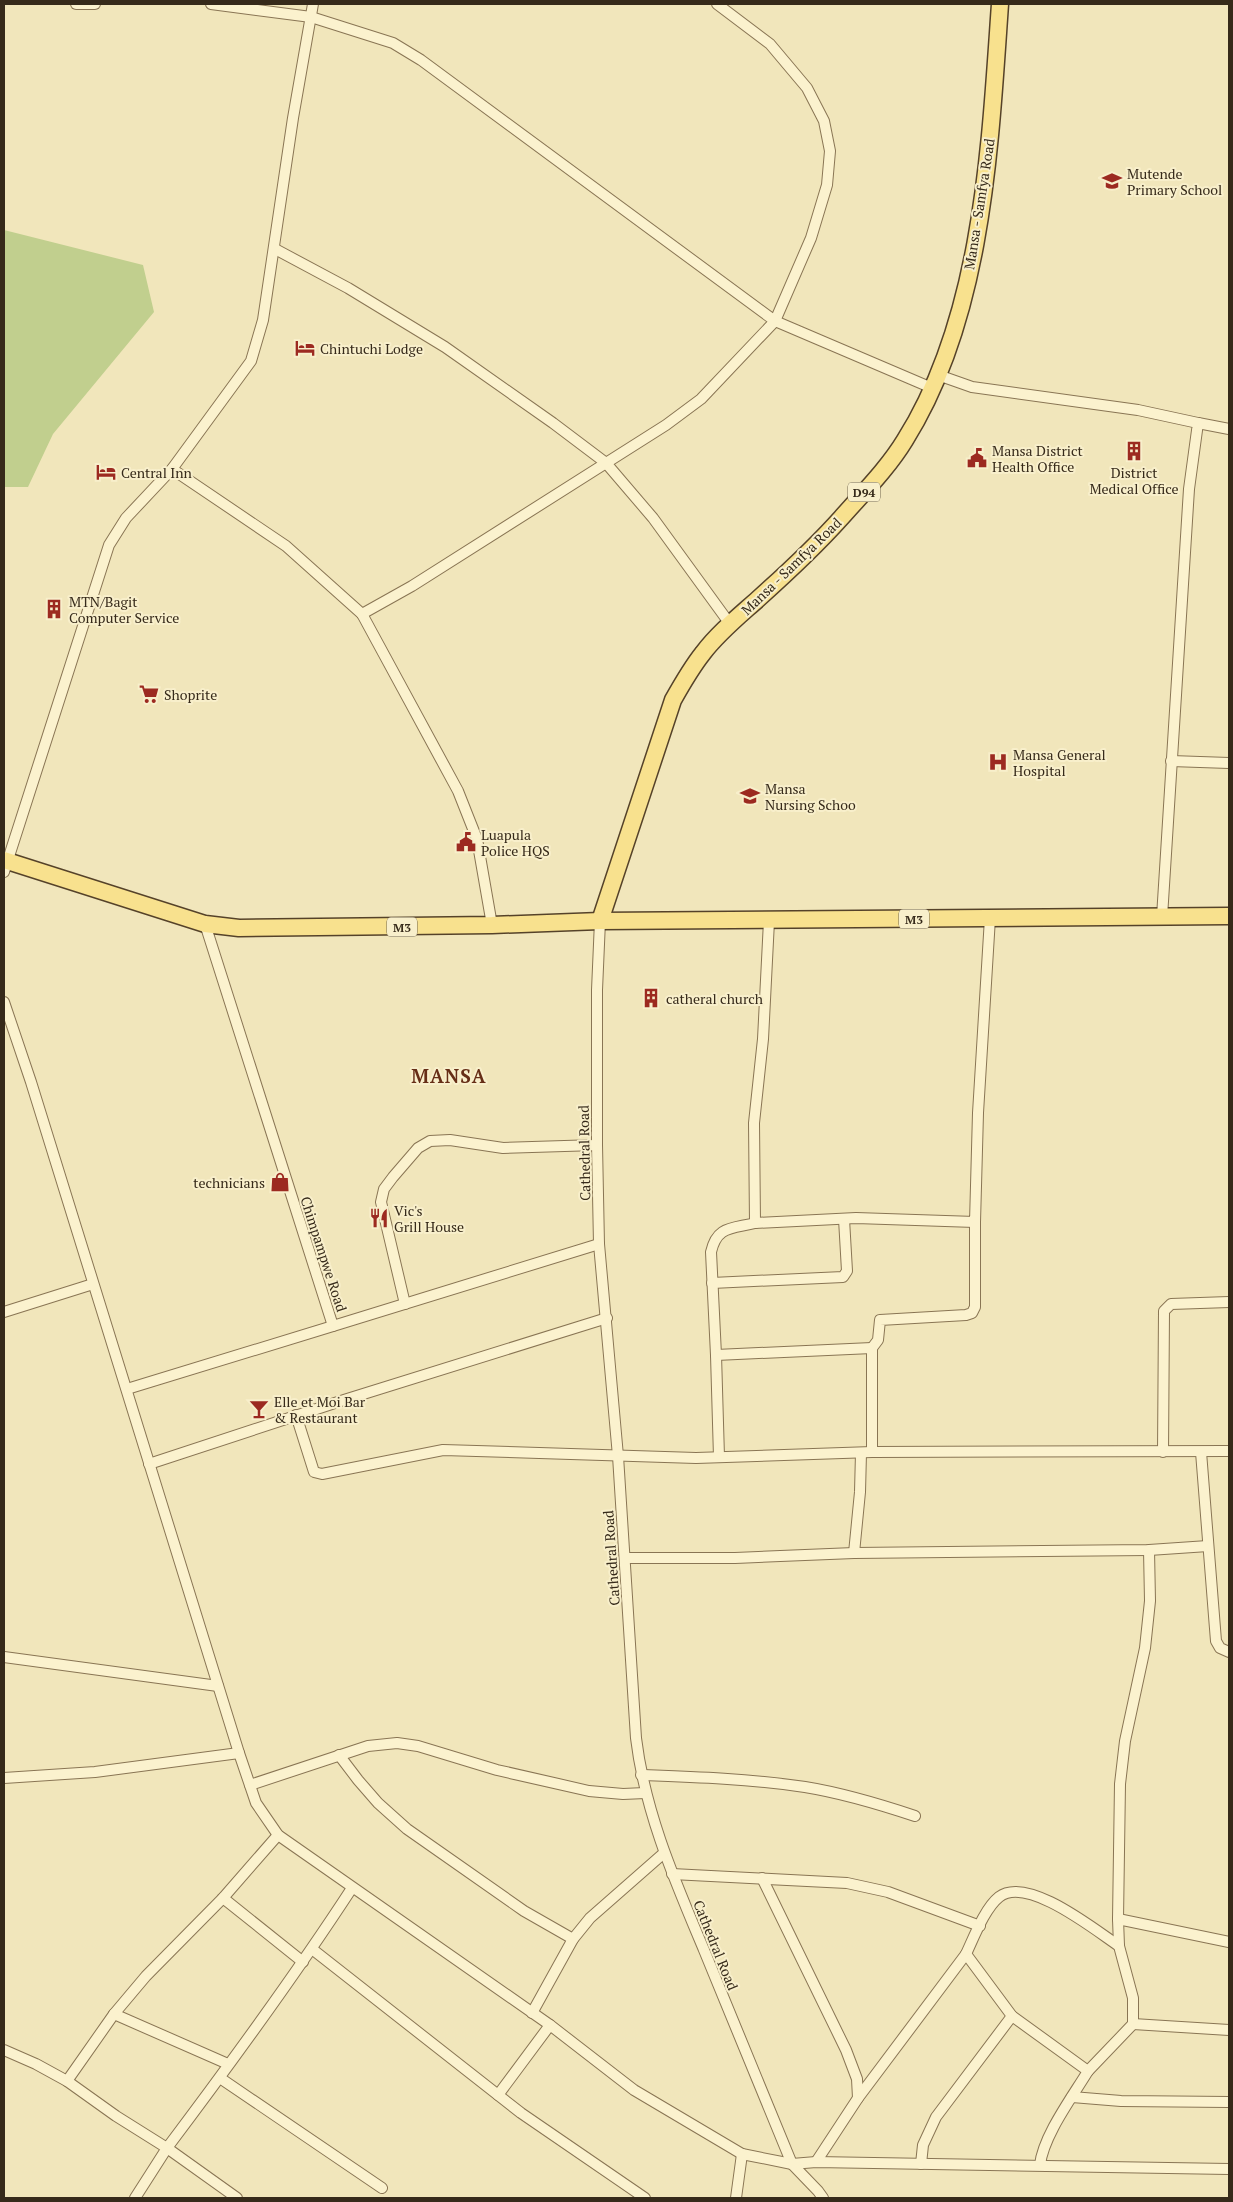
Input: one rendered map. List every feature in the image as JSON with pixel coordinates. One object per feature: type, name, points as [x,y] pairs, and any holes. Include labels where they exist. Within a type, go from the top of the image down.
[{"type":"main road","name":"Mansa - Samfya Road","points":[[600,921],[673,700],[686,676],[704,651],[730,624],[819,542],[866,489],[904,442],[935,382],[962,303],[983,201],[992,120],[1000,4]]},
{"type":"main road","name":"M3","points":[[5,864],[205,924],[239,928],[492,925],[600,921],[1229,916]]},
{"type":"street","points":[[76,4],[95,4]]},
{"type":"street","points":[[211,4],[311,17],[393,43],[421,60],[775,321],[935,382],[1138,410],[1229,429]]},
{"type":"street","points":[[5,864],[109,545],[126,518],[172,469],[251,361],[263,320],[293,118],[313,4]]},
{"type":"street","points":[[362,614],[412,586],[666,425],[702,400],[775,321],[811,238],[827,185],[830,151],[824,121],[807,88],[770,44],[717,4]]},
{"type":"street","points":[[275,249],[348,288],[445,347],[606,463],[653,518],[730,624]]},
{"type":"street","points":[[1162,916],[1188,489],[1198,423]]},
{"type":"street","points":[[172,469],[286,546],[362,614],[458,791],[476,838],[492,925]]},
{"type":"street","points":[[1171,760],[1229,763]]},
{"type":"street","points":[[872,1452],[872,1348],[878,1340],[882,1318],[966,1315],[972,1313],[975,1307],[978,1113],[990,918]]},
{"type":"street","name":"Cathedral Road","points":[[600,921],[597,990],[599,1244],[618,1456],[636,1738],[641,1774],[645,1793],[672,1874],[792,2164]]},
{"type":"street","points":[[754,1223],[754,1123],[763,1039],[769,921]]},
{"type":"street","name":"Chimpampwe Road","points":[[205,924],[333,1326],[599,1244]]},
{"type":"street","points":[[4,1002],[31,1082],[239,1753],[256,1803],[278,1835],[550,2025],[634,2090],[742,2154],[792,2164],[816,2162],[1229,2169]]},
{"type":"street","points":[[405,1304],[381,1202],[384,1189],[418,1148],[430,1141],[450,1140],[503,1148],[597,1145]]},
{"type":"street","points":[[719,1457],[711,1252],[716,1236],[720,1232],[754,1223],[844,1219],[975,1222]]},
{"type":"street","points":[[712,1284],[843,1277],[847,1271],[844,1219]]},
{"type":"street","points":[[4,1312],[93,1284]]},
{"type":"street","points":[[1163,1452],[1164,1311],[1170,1304],[1229,1302]]},
{"type":"street","points":[[149,1464],[607,1318]]},
{"type":"street","points":[[127,1389],[333,1326]]},
{"type":"street","points":[[716,1355],[872,1348]]},
{"type":"street","points":[[296,1416],[314,1472],[318,1474],[443,1450],[618,1456],[719,1457],[872,1452],[1229,1451]]},
{"type":"street","points":[[1201,1452],[1216,1641],[1220,1648],[1229,1652]]},
{"type":"street","points":[[854,1554],[860,1492],[861,1453]]},
{"type":"street","points":[[625,1558],[736,1558],[854,1554],[1149,1550],[1208,1546]]},
{"type":"street","points":[[1040,2165],[1044,2148],[1088,2071],[1133,2024],[1133,1998],[1119,1946],[1120,1784],[1125,1741],[1145,1648],[1150,1601],[1149,1550]]},
{"type":"street","points":[[4,1657],[218,1686]]},
{"type":"street","points":[[250,1785],[368,1746],[398,1743],[418,1746],[497,1770],[589,1791],[623,1794],[645,1793]]},
{"type":"street","points":[[4,1778],[95,1772],[239,1753]]},
{"type":"street","points":[[339,1755],[378,1803],[407,1829],[524,1911],[573,1940]]},
{"type":"street","points":[[641,1774],[806,1787],[866,1800],[916,1816]]},
{"type":"street","points":[[67,2081],[114,2014],[146,1976],[223,1898],[278,1835]]},
{"type":"street","points":[[532,2013],[573,1940],[590,1918],[664,1853]]},
{"type":"street","points":[[672,1874],[847,1883],[888,1892],[980,1926]]},
{"type":"street","points":[[762,1878],[846,2050],[858,2079],[858,2098]]},
{"type":"street","points":[[135,2198],[167,2148],[303,1962],[352,1888]]},
{"type":"street","points":[[816,2162],[858,2098],[966,1954],[980,1926],[1001,1896],[1008,1893],[1030,1894],[1043,1897],[1119,1946]]},
{"type":"street","points":[[223,1898],[303,1962]]},
{"type":"street","points":[[1118,1919],[1229,1942]]},
{"type":"street","points":[[312,1949],[427,2037],[498,2095],[590,2162],[645,2198]]},
{"type":"street","points":[[966,1954],[1012,2016],[1088,2071]]},
{"type":"street","points":[[114,2014],[228,2064]]},
{"type":"street","points":[[921,2164],[923,2146],[936,2117],[1012,2016]]},
{"type":"street","points":[[1133,2024],[1229,2030]]},
{"type":"street","points":[[498,2095],[550,2025]]},
{"type":"street","points":[[4,2050],[36,2064],[67,2081],[116,2116],[167,2148],[237,2198]]},
{"type":"street","points":[[220,2078],[382,2188]]},
{"type":"street","points":[[1072,2097],[1229,2102]]},
{"type":"street","points":[[736,2198],[742,2154]]},
{"type":"street","points":[[792,2164],[823,2198]]},
{"type":"green space","points":[[4,230],[143,265],[154,312],[53,434],[28,487],[4,487]]},
{"type":"place","name":"Mutende Primary School","points":[[1112,181]]},
{"type":"place","name":"Chintuchi Lodge","points":[[305,348]]},
{"type":"place","name":"District Medical Office","points":[[1134,451]]},
{"type":"place","name":"Mansa District Health Office","points":[[977,458]]},
{"type":"place","name":"Central Inn","points":[[106,472]]},
{"type":"place","name":"MTN/Bagit Computer Service","points":[[54,609]]},
{"type":"place","name":"Shoprite","points":[[149,694]]},
{"type":"place","name":"Mansa General Hospital","points":[[998,762]]},
{"type":"place","name":"Mansa Nursing Schoo","points":[[750,796]]},
{"type":"place","name":"Luapula Police HQS","points":[[466,842]]},
{"type":"place","name":"catheral church","points":[[651,998]]},
{"type":"place","name":"technicians","points":[[280,1182]]},
{"type":"place","name":"Vic's Grill House","points":[[379,1218]]},
{"type":"place","name":"Elle et Moi Bar & Restaurant","points":[[259,1409]]},
{"type":"district","name":"MANSA","points":[[449,1075]]}]
